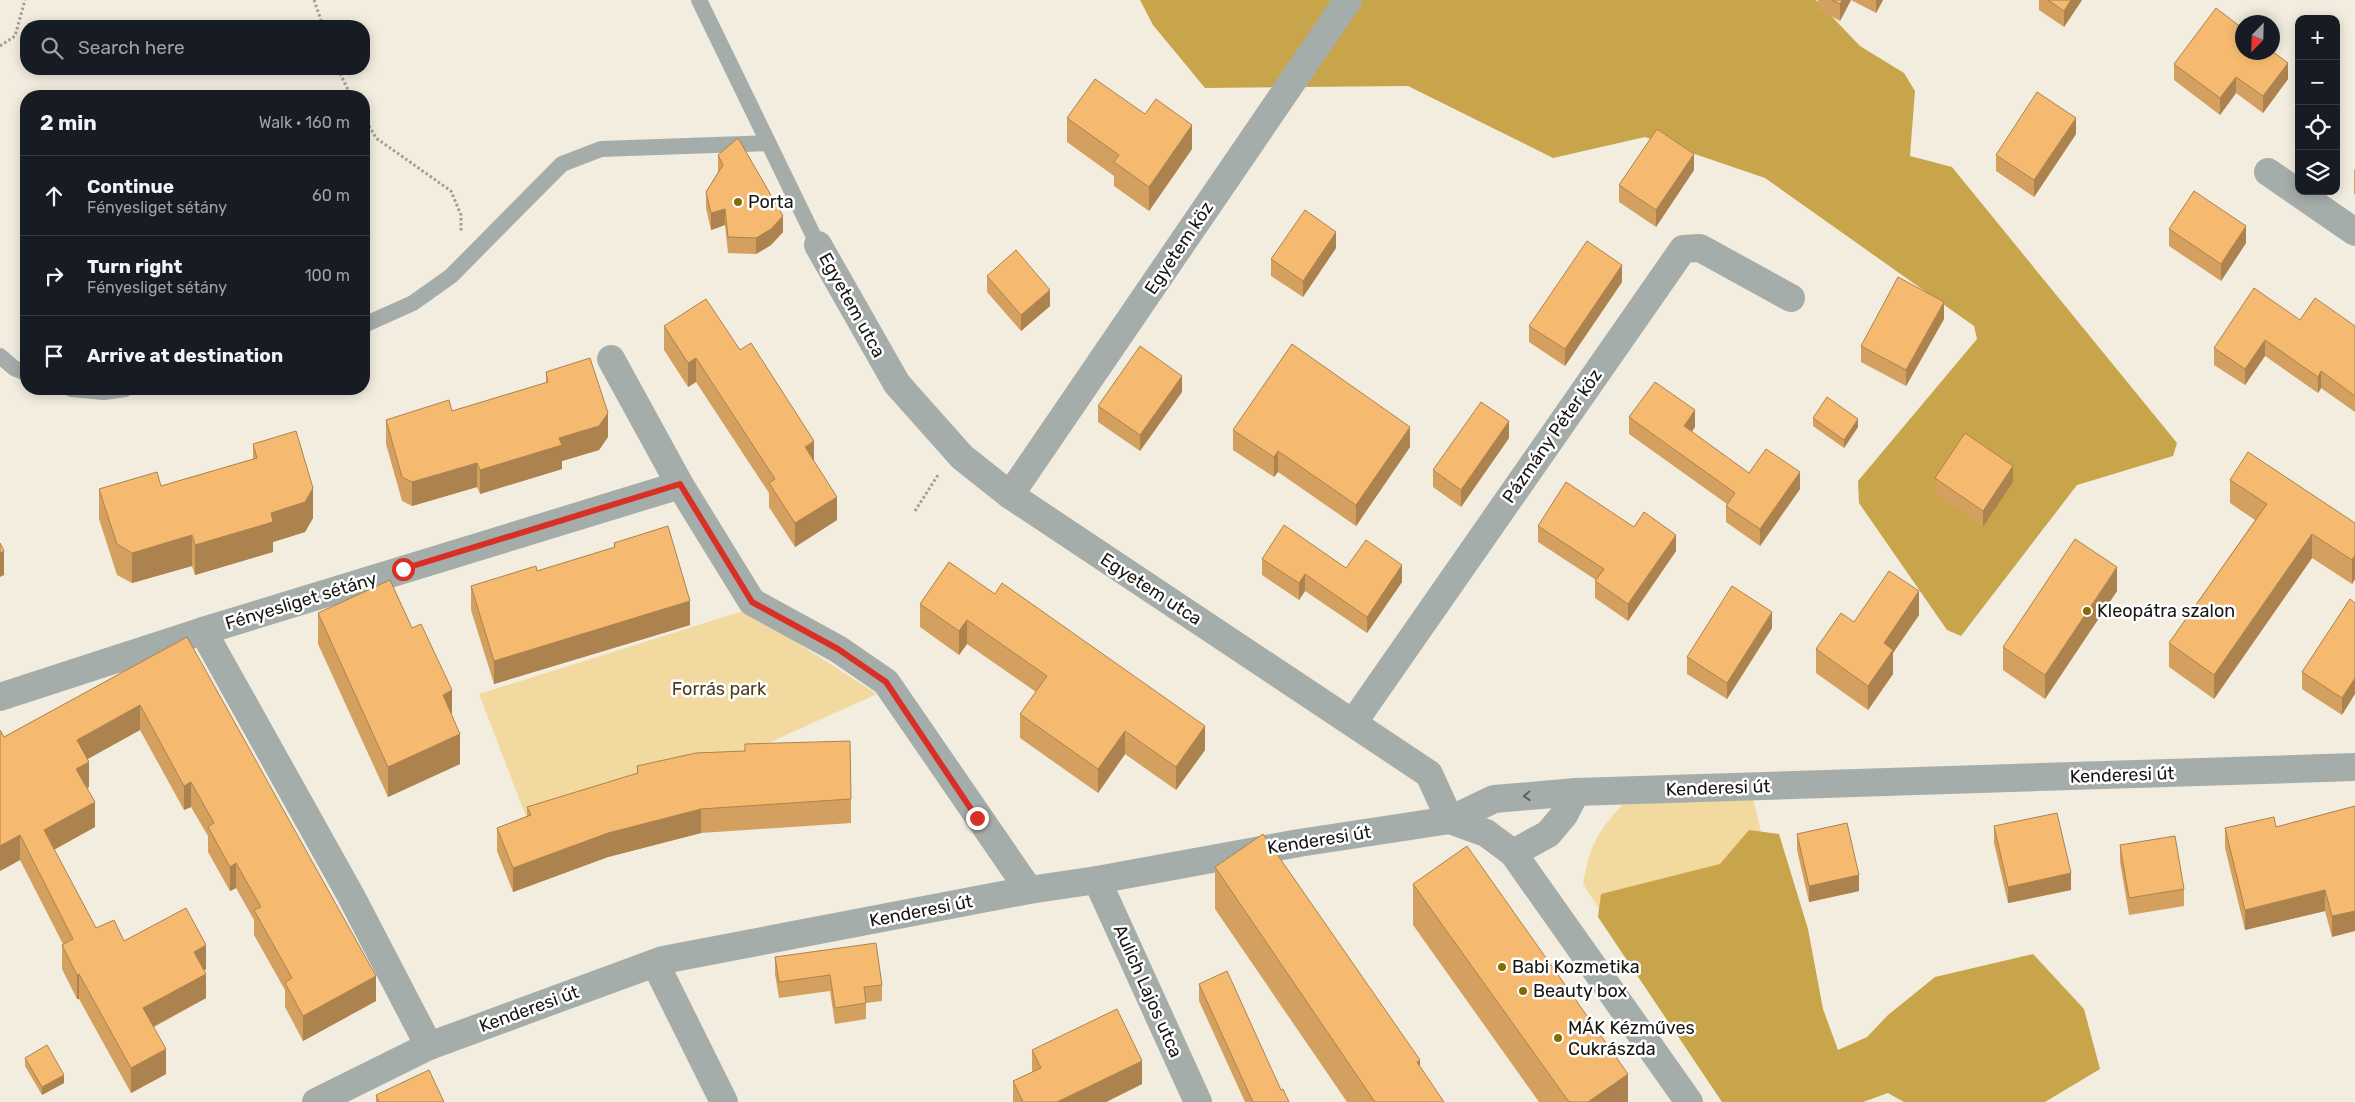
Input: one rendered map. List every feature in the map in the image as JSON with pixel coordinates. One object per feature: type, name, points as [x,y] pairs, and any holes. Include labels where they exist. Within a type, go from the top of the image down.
[{"type":"street","name":"Egyetem köz","points":[[1010,496],[1348,0]]},
{"type":"street","points":[[2268,172],[2355,232]]},
{"type":"street","name":"Egyetem utca","points":[[818,245],[897,384],[955,449],[1010,496],[1429,774],[1450,820]]},
{"type":"street","name":"Pázmány Péter köz","points":[[1353,723],[1683,249],[1700,248],[1791,298]]},
{"type":"street","points":[[611,359],[680,484],[752,602],[838,649],[886,682],[1029,890]]},
{"type":"street","name":"Fényesliget sétány","points":[[0,697],[203,631],[680,484]]},
{"type":"street","name":"Fényesliget sétány","points":[[203,631],[342,881],[429,1046]]},
{"type":"street","name":"Kenderesi út","points":[[316,1102],[429,1046],[655,963],[1029,890],[1097,880],[1299,843],[1450,820],[1494,798],[1576,792],[2355,767]]},
{"type":"street","points":[[1513,853],[1548,834],[1564,815],[1576,792]]},
{"type":"street","points":[[1450,820],[1486,833],[1513,853],[1689,1102]]},
{"type":"street","name":"Aulich Lajos utca","points":[[1097,880],[1198,1102]]},
{"type":"street","points":[[655,963],[724,1102]]},
{"type":"lane","name":"Egyetem utca","points":[[699,0],[818,245]]},
{"type":"lane","points":[[370,322],[413,303],[451,276],[562,164],[601,149],[768,143]]},
{"type":"lane","points":[[0,356],[20,370]]},
{"type":"path","points":[[0,46],[14,36],[25,0]]},
{"type":"path","points":[[314,0],[321,20]]},
{"type":"path","points":[[341,75],[348,90]]},
{"type":"path","points":[[370,128],[376,138],[451,190],[461,215],[461,244],[451,276]]},
{"type":"path","points":[[915,510],[955,449]]},
{"type":"green space","name":"Forrás park","points":[[746,610],[877,694],[757,748],[527,819],[479,694]]},
{"type":"green space","points":[[1753,798],[1825,1102],[1723,1102],[1583,884],[1588,859],[1595,841],[1622,805]]},
{"type":"shaded area","points":[[1140,0],[1816,0],[1860,46],[1904,73],[1915,91],[1910,156],[1952,167],[2177,443],[2173,456],[2077,485],[1961,636],[1947,630],[1859,503],[1858,481],[1977,339],[1974,326],[1765,178],[1645,137],[1553,158],[1408,86],[1205,88],[1153,25]]},
{"type":"shaded area","points":[[1749,830],[1779,834],[1808,929],[1823,1009],[1838,1050],[1867,1037],[1888,1015],[1935,977],[2033,954],[2084,1009],[2100,1069],[2045,1102],[1904,1102],[1888,1093],[1863,1102],[1722,1102],[1598,917],[1601,894],[1720,864]]},
{"type":"building","points":[[1832,0],[1842,0],[1840,4]]},
{"type":"building","points":[[2048,0],[2071,0],[2064,11]]},
{"type":"building","points":[[2216,8],[2235,23],[2235,60],[2280,60],[2280,57],[2288,63],[2263,96],[2236,77],[2220,98],[2174,64]]},
{"type":"building","points":[[1095,79],[1145,114],[1156,99],[1192,125],[1149,187],[1114,162],[1119,155],[1067,118]]},
{"type":"building","points":[[2037,92],[2076,118],[2034,180],[1996,155]]},
{"type":"building","points":[[1657,129],[1694,154],[1656,210],[1619,185]]},
{"type":"building","name":"Porta","points":[[738,138],[783,216],[771,229],[756,238],[728,237],[725,209],[711,213],[706,192],[723,165],[718,155]]},
{"type":"building","points":[[2194,191],[2246,226],[2221,264],[2169,229]]},
{"type":"building","points":[[1305,210],[1336,232],[1303,281],[1271,259]]},
{"type":"building","points":[[1587,241],[1622,265],[1565,349],[1529,326]]},
{"type":"building","points":[[1016,250],[1050,290],[1021,315],[987,276]]},
{"type":"building","points":[[1898,277],[1944,302],[1906,370],[1861,346]]},
{"type":"building","points":[[2254,288],[2300,320],[2315,298],[2355,326],[2355,396],[2321,371],[2318,377],[2265,340],[2245,369],[2214,348]]},
{"type":"building","points":[[706,299],[740,350],[751,343],[814,441],[805,447],[837,497],[795,523],[769,483],[775,479],[696,358],[688,363],[664,326]]},
{"type":"building","points":[[1292,344],[1410,427],[1356,505],[1278,451],[1274,457],[1233,430]]},
{"type":"building","points":[[1140,346],[1182,376],[1140,435],[1098,406]]},
{"type":"building","points":[[590,358],[608,413],[599,426],[559,438],[562,445],[480,470],[477,463],[412,482],[402,477],[386,420],[449,400],[452,411],[548,382],[546,372]]},
{"type":"building","points":[[1655,382],[1695,410],[1684,426],[1749,473],[1766,449],[1800,472],[1760,529],[1726,506],[1735,493],[1629,417]]},
{"type":"building","points":[[1827,397],[1858,419],[1844,440],[1813,418]]},
{"type":"building","points":[[1481,402],[1509,421],[1461,490],[1433,470]]},
{"type":"building","points":[[296,431],[313,488],[305,502],[271,513],[273,522],[195,545],[192,535],[132,553],[117,544],[99,489],[157,472],[161,486],[257,458],[253,444]]},
{"type":"building","points":[[1965,433],[2013,466],[1983,511],[1935,478]]},
{"type":"building","points":[[2248,452],[2355,523],[2355,555],[2352,560],[2312,534],[2214,675],[2169,643],[2267,504],[2230,480]]},
{"type":"building","points":[[1566,482],[1634,527],[1644,512],[1676,535],[1628,604],[1595,581],[1604,569],[1538,526]]},
{"type":"building","points":[[1284,525],[1346,568],[1366,540],[1402,565],[1367,617],[1305,574],[1299,583],[1262,559]]},
{"type":"building","points":[[668,526],[690,601],[494,661],[471,586],[536,566],[537,571],[615,547],[614,543]]},
{"type":"building","points":[[2075,539],[2117,567],[2045,675],[2003,647]]},
{"type":"building","points":[[0,543],[4,551],[0,553]]},
{"type":"building","points":[[949,562],[995,594],[1002,583],[1205,726],[1176,767],[1125,731],[1098,769],[1020,714],[1047,676],[967,620],[959,631],[920,604]]},
{"type":"building","points":[[1889,571],[1919,591],[1884,643],[1893,650],[1868,686],[1816,649],[1841,613],[1854,622]]},
{"type":"building","points":[[390,580],[412,628],[421,624],[452,690],[443,695],[460,734],[388,767],[318,613]]},
{"type":"building","points":[[1732,586],[1772,612],[1727,683],[1687,657]]},
{"type":"building","points":[[2350,599],[2355,603],[2355,678],[2342,698],[2302,672]]},
{"type":"building","points":[[187,637],[376,976],[303,1016],[285,983],[292,978],[254,910],[261,907],[236,863],[230,867],[208,827],[214,823],[191,782],[184,786],[140,705],[77,740],[89,762],[76,769],[95,802],[44,830],[96,928],[114,920],[124,941],[186,908],[206,945],[194,952],[206,974],[143,1008],[166,1049],[131,1068],[79,974],[77,975],[62,945],[73,939],[20,835],[0,846],[0,730],[4,737]]},
{"type":"building","points":[[850,741],[851,799],[701,809],[608,833],[513,868],[497,828],[531,815],[527,807],[638,773],[637,766],[696,753],[745,751],[745,744]]},
{"type":"building","points":[[2355,806],[2355,911],[2332,916],[2325,890],[2245,910],[2225,828],[2274,817],[2276,827]]},
{"type":"building","points":[[2057,813],[2071,873],[2008,887],[1994,826]]},
{"type":"building","points":[[1847,823],[1859,875],[1809,886],[1797,834]]},
{"type":"building","points":[[1263,834],[1420,1060],[1417,1062],[1444,1102],[1375,1102],[1215,867]]},
{"type":"building","points":[[2175,836],[2184,889],[2129,898],[2120,845]]},
{"type":"building","points":[[1467,846],[1628,1074],[1588,1102],[1569,1102],[1413,884]]},
{"type":"building","points":[[876,943],[882,985],[864,987],[866,1003],[835,1008],[830,975],[779,982],[775,957]]},
{"type":"building","points":[[1227,971],[1281,1090],[1283,1089],[1289,1102],[1253,1102],[1199,984]]},
{"type":"building","points":[[1117,1009],[1142,1061],[1057,1102],[1023,1102],[1013,1081],[1041,1068],[1032,1050]]},
{"type":"building","points":[[47,1045],[64,1075],[42,1087],[25,1058]]},
{"type":"building","points":[[429,1070],[444,1102],[379,1102],[376,1095]]},
{"type":"place","name":"Porta","points":[[738,202]]},
{"type":"place","name":"Kleopátra szalon","points":[[2087,611]]},
{"type":"place","name":"Babi Kozmetika","points":[[1502,967]]},
{"type":"place","name":"Beauty box","points":[[1523,991]]},
{"type":"place","name":"MÁK Kézműves Cukrászda","points":[[1558,1038]]},
{"type":"route","points":[[403,569],[680,484],[752,602],[838,649],[886,682],[933,749],[977,818]]}]
